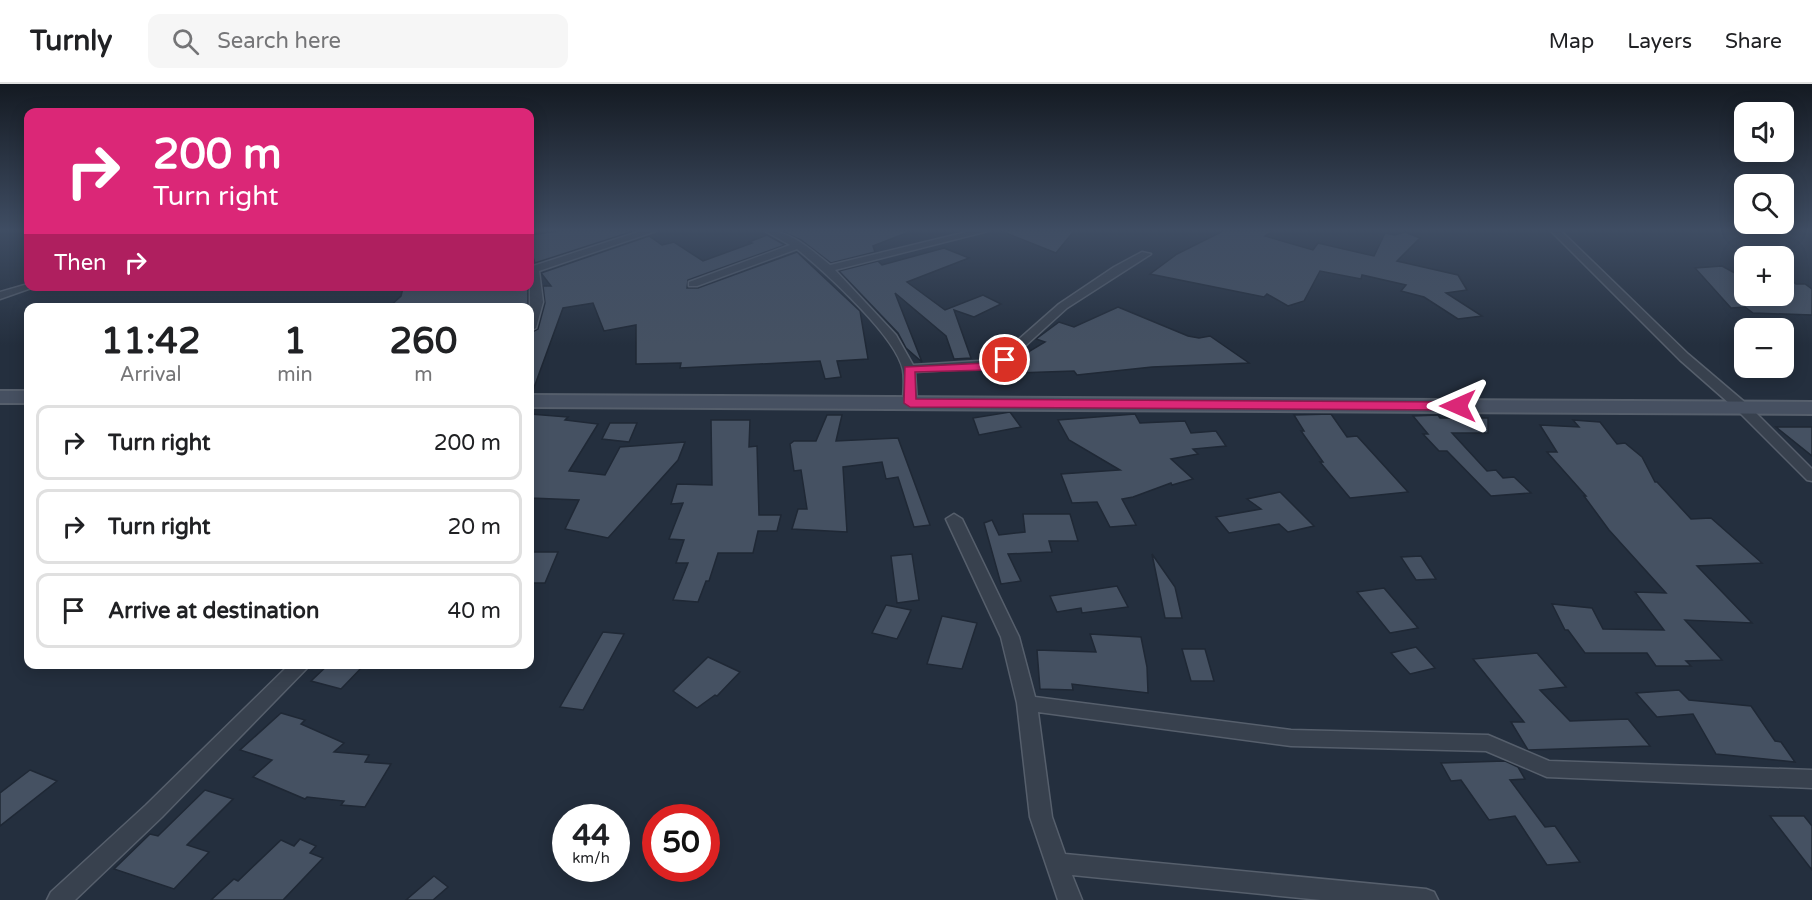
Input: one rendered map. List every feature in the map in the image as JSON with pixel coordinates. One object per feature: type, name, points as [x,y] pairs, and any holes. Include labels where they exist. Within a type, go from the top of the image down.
[{"type":"main road","points":[[0,397],[24,397]]},
{"type":"main road","points":[[534,400],[1812,408]]},
{"type":"street","points":[[693,284],[734,269]]},
{"type":"street","points":[[828,269],[892,338],[909,369],[910,403]]},
{"type":"street","points":[[909,369],[998,364],[1063,306],[1118,269]]},
{"type":"street","points":[[1595,269],[1684,357],[1743,408],[1812,477]]},
{"type":"street","points":[[534,282],[537,302],[534,313]]},
{"type":"street","points":[[0,296],[24,288]]},
{"type":"street","points":[[954,519],[1010,637],[1027,703],[1041,817],[1070,900]]},
{"type":"street","points":[[60,900],[154,811],[297,669]]},
{"type":"street","points":[[1027,703],[1291,738],[1488,743],[1547,769],[1812,779]]},
{"type":"street","points":[[1057,864],[1426,900]]},
{"type":"building","points":[[552,269],[718,269],[688,280],[687,288],[698,288],[750,269],[815,269],[860,311],[868,359],[837,361],[841,377],[825,379],[820,361],[680,368],[681,363],[636,364],[636,325],[604,331],[593,303],[563,308],[534,388],[534,331],[538,329],[545,303],[543,286],[551,286],[541,273]]},
{"type":"building","points":[[940,269],[907,282],[945,310],[983,295],[1001,304],[974,317],[954,310],[971,358],[954,359],[946,336],[895,293],[922,362],[906,348],[898,333],[839,271]]},
{"type":"building","points":[[1157,269],[1432,269],[1458,275],[1467,290],[1446,293],[1482,316],[1458,319],[1424,297],[1401,291],[1406,285],[1362,275],[1361,279],[1320,271],[1304,301],[1288,306],[1267,294],[1264,297],[1150,274]]},
{"type":"building","points":[[1696,269],[1728,269],[1734,273],[1734,306],[1794,306],[1794,282],[1805,284],[1812,289],[1812,315],[1753,313],[1745,307],[1731,308]]},
{"type":"building","points":[[402,291],[528,291],[528,303],[393,303],[401,296]]},
{"type":"building","points":[[1118,307],[1188,336],[1199,338],[1210,336],[1249,363],[1152,367],[1077,375],[1074,371],[1013,373],[1010,363],[1045,342],[1036,339],[1059,322],[1074,327]]},
{"type":"building","points":[[1010,412],[1021,427],[979,435],[973,418]]},
{"type":"building","points":[[534,414],[568,417],[565,420],[598,424],[569,471],[605,475],[620,447],[685,442],[678,460],[608,538],[565,529],[579,500],[534,498]]},
{"type":"building","points":[[1135,414],[1140,423],[1185,421],[1191,433],[1216,431],[1226,446],[1193,449],[1198,454],[1171,459],[1193,479],[1172,485],[1171,483],[1122,499],[1136,525],[1110,527],[1097,502],[1072,503],[1061,474],[1120,470],[1069,440],[1058,420]]},
{"type":"building","points":[[1331,414],[1347,437],[1357,436],[1408,492],[1350,498],[1320,462],[1323,462],[1301,431],[1304,431],[1294,415]]},
{"type":"building","points":[[827,415],[842,415],[836,441],[898,438],[930,525],[914,527],[898,477],[886,479],[882,462],[843,467],[847,532],[792,529],[798,509],[807,509],[801,470],[794,471],[790,444],[794,441],[816,441]]},
{"type":"building","points":[[1438,415],[1440,418],[1488,418],[1488,433],[1452,433],[1487,471],[1496,470],[1503,478],[1514,477],[1531,493],[1491,496],[1447,451],[1439,451],[1423,434],[1428,434],[1413,416]]},
{"type":"building","points":[[711,420],[750,420],[749,447],[757,446],[759,515],[781,515],[777,531],[758,531],[753,553],[718,553],[709,581],[706,581],[698,602],[673,600],[688,563],[676,563],[684,540],[669,539],[683,503],[671,504],[677,484],[712,485]]},
{"type":"building","points":[[1573,420],[1600,422],[1617,444],[1625,443],[1642,457],[1655,482],[1691,519],[1711,518],[1762,563],[1697,566],[1752,623],[1685,620],[1722,660],[1686,661],[1691,666],[1656,666],[1647,653],[1585,653],[1568,630],[1565,630],[1552,604],[1592,608],[1603,629],[1664,630],[1635,592],[1666,593],[1609,530],[1584,496],[1586,496],[1547,452],[1557,452],[1540,425],[1579,427]]},
{"type":"building","points":[[610,423],[637,423],[629,442],[602,439]]},
{"type":"building","points":[[1776,427],[1812,427],[1812,456]]},
{"type":"building","points":[[1280,492],[1314,526],[1288,532],[1279,524],[1229,533],[1216,517],[1261,509],[1247,499]]},
{"type":"building","points":[[1023,514],[1070,514],[1078,541],[1049,541],[1052,552],[1008,554],[1021,581],[1001,584],[984,523],[992,520],[999,535],[1025,532]]},
{"type":"building","points":[[534,552],[558,552],[545,583],[534,583]]},
{"type":"building","points":[[912,554],[919,600],[897,603],[891,556]]},
{"type":"building","points":[[1152,554],[1175,587],[1182,618],[1165,618]]},
{"type":"building","points":[[1421,556],[1436,579],[1416,580],[1401,557]]},
{"type":"building","points":[[1117,586],[1128,607],[1082,613],[1081,608],[1057,612],[1050,596]]},
{"type":"building","points":[[1384,588],[1418,628],[1390,633],[1357,592]]},
{"type":"building","points":[[886,605],[911,610],[897,639],[872,633]]},
{"type":"building","points":[[942,616],[977,623],[962,669],[927,664]]},
{"type":"building","points":[[603,632],[624,634],[583,710],[560,707]]},
{"type":"building","points":[[1090,634],[1141,637],[1147,667],[1148,693],[1072,684],[1073,690],[1040,689],[1037,650],[1096,652]]},
{"type":"building","points":[[1416,647],[1435,668],[1410,674],[1391,653]]},
{"type":"building","points":[[1182,649],[1205,649],[1214,681],[1191,681]]},
{"type":"building","points":[[1537,653],[1566,687],[1540,690],[1570,721],[1628,719],[1650,746],[1528,750],[1511,722],[1524,722],[1473,659]]},
{"type":"building","points":[[708,657],[740,672],[717,696],[715,695],[697,708],[673,691]]},
{"type":"building","points":[[324,669],[360,669],[341,689],[311,681]]},
{"type":"building","points":[[1679,690],[1689,700],[1751,706],[1775,741],[1781,742],[1795,762],[1716,754],[1693,714],[1657,717],[1636,693]]},
{"type":"building","points":[[281,713],[305,720],[301,724],[344,743],[334,752],[369,755],[365,762],[391,764],[365,807],[341,805],[344,801],[307,797],[305,799],[253,777],[272,760],[240,750]]},
{"type":"building","points":[[1505,761],[1518,767],[1525,779],[1510,780],[1545,827],[1555,826],[1580,862],[1547,865],[1515,816],[1489,820],[1461,780],[1451,781],[1441,763]]},
{"type":"building","points":[[30,770],[57,781],[0,826],[0,793]]},
{"type":"building","points":[[205,790],[233,799],[187,845],[209,852],[174,889],[114,869],[150,834],[158,836]]},
{"type":"building","points":[[1770,816],[1804,816],[1812,826],[1812,870]]},
{"type":"building","points":[[300,839],[316,846],[310,853],[323,858],[283,900],[211,900],[234,879],[238,881],[281,840],[294,846]]},
{"type":"building","points":[[434,876],[448,887],[433,900],[406,900]]},
{"type":"route","points":[[1005,360],[989,366],[909,369],[910,403],[1458,406]]}]
